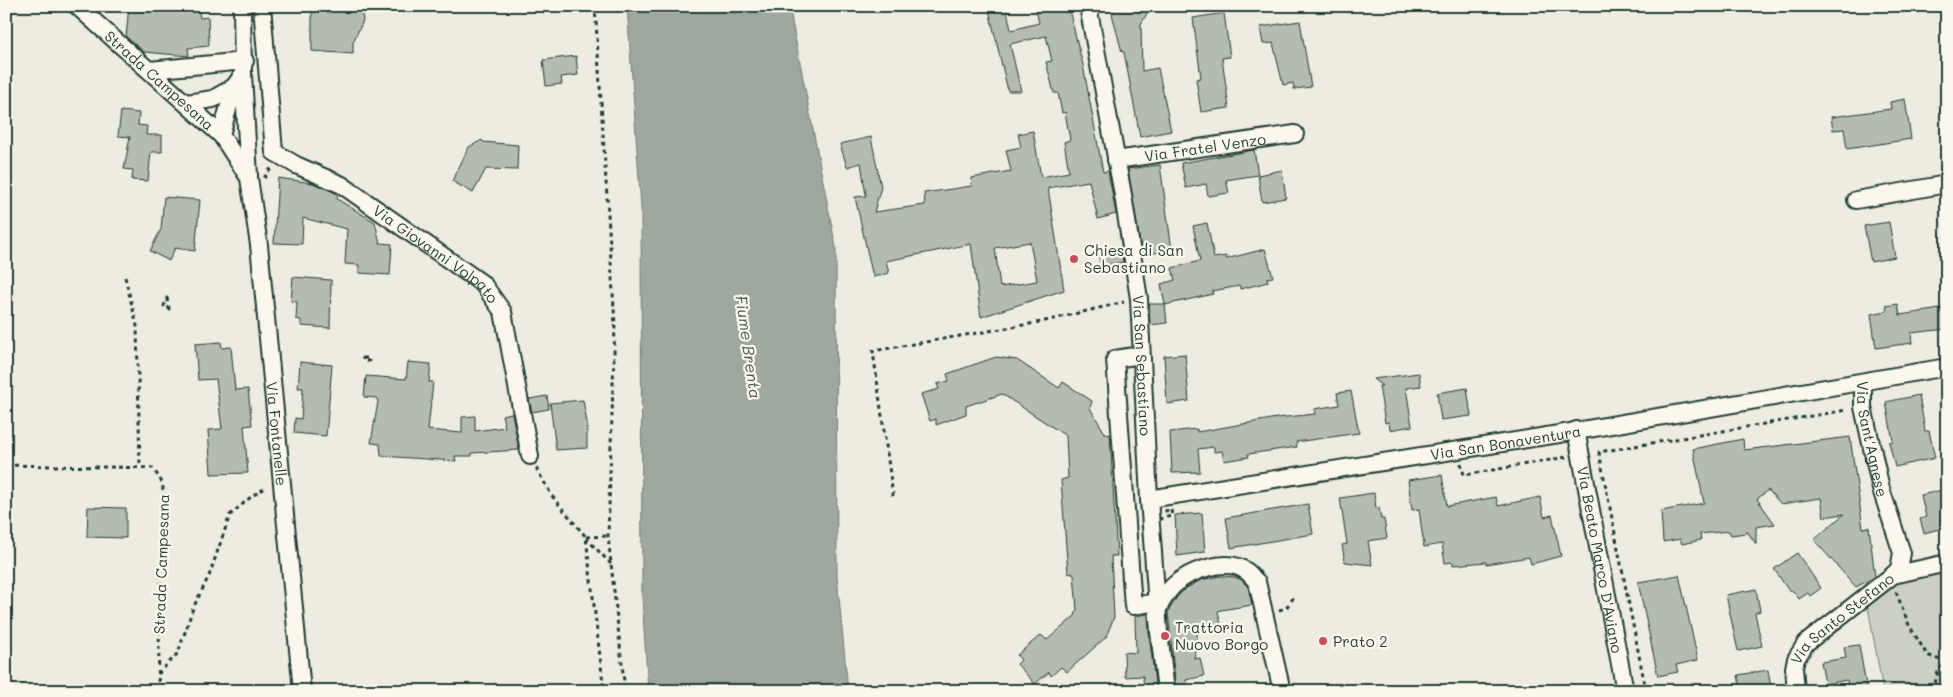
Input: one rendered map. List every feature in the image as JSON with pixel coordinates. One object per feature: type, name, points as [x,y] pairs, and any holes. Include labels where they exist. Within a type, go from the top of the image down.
[{"type":"street","name":"Strada Campesana","points":[[77,6],[187,103],[225,140]]},
{"type":"street","name":"Via Fontanelle","points":[[242,6],[241,74],[249,178],[259,245],[302,691]]},
{"type":"street","name":"Via Giovanni Volpato","points":[[262,6],[274,152],[342,185],[483,284],[503,312],[530,456]]},
{"type":"street","name":"Via San Sebastiano","points":[[1088,6],[1139,299],[1149,498],[1166,691]]},
{"type":"street","points":[[148,70],[241,74]]},
{"type":"street","points":[[187,103],[214,99],[241,74]]},
{"type":"street","name":"Via Fontanelle","points":[[241,74],[225,140],[249,178]]},
{"type":"street","points":[[225,140],[238,142],[246,131]]},
{"type":"street","name":"Via Fratel Venzo","points":[[1116,160],[1295,134]]},
{"type":"street","points":[[1856,200],[1947,184]]},
{"type":"street","points":[[1142,355],[1115,358],[1133,606],[1158,606],[1173,586],[1190,574],[1205,568],[1224,565],[1246,570],[1257,582],[1282,691]]},
{"type":"street","name":"Via Sant'Agnese","points":[[1893,575],[1899,569],[1902,553],[1881,489],[1863,407],[1863,382],[1947,367]]},
{"type":"street","name":"Via San Bonaventura","points":[[1149,498],[1458,450],[1863,382]]},
{"type":"street","name":"Via Beato Marco D'Aviano","points":[[1576,430],[1625,691]]},
{"type":"street","name":"Via Santo Stefano","points":[[1796,691],[1794,668],[1796,658],[1806,643],[1893,575],[1947,563]]},
{"type":"path","points":[[595,6],[615,325],[608,536],[625,691]]},
{"type":"path","points":[[125,277],[137,326],[140,467]]},
{"type":"path","points":[[893,496],[873,351],[1041,322],[1139,299]]},
{"type":"path","points":[[1646,691],[1599,452],[1863,407]]},
{"type":"path","points":[[1458,450],[1464,475],[1572,456]]},
{"type":"path","points":[[530,456],[552,496],[611,564]]},
{"type":"path","name":"Strada Campesana","points":[[6,465],[154,468],[164,484],[158,691]]},
{"type":"path","points":[[158,674],[178,653],[193,608],[209,576],[230,515],[252,496],[281,480]]},
{"type":"path","points":[[586,537],[608,536]]},
{"type":"path","points":[[586,537],[604,691]]},
{"type":"path","points":[[1893,575],[1893,584],[1909,625],[1918,641],[1927,655],[1946,661],[1938,672],[1933,691]]},
{"type":"shaded area","points":[[1947,569],[1947,691],[1883,691],[1868,607],[1897,580]]},
{"type":"water","name":"Fiume Brenta","points":[[627,6],[789,6],[836,248],[837,576],[848,691],[648,691],[642,598],[641,207]]},
{"type":"building","points":[[129,6],[155,6],[156,13],[198,7],[200,18],[208,17],[209,46],[188,48],[189,56],[144,52],[126,37]]},
{"type":"building","points":[[312,6],[361,6],[363,21],[353,42],[353,54],[312,51]]},
{"type":"building","points":[[988,6],[1006,6],[1011,30],[1039,23],[1035,6],[1068,6],[1083,65],[1103,172],[1108,171],[1116,214],[1098,219],[1089,181],[1048,188],[1064,290],[981,317],[971,244],[886,261],[889,273],[873,277],[855,197],[866,196],[861,163],[847,167],[840,144],[871,137],[881,187],[874,212],[925,205],[924,193],[972,186],[971,178],[1011,171],[1006,150],[1021,147],[1018,134],[1033,131],[1041,177],[1069,172],[1064,142],[1070,140],[1065,112],[1062,113],[1058,93],[1054,93],[1046,62],[1052,61],[1046,36],[1010,44],[1021,91],[1008,91]],"holes":[[[1030,242],[1037,281],[1000,287],[995,248]]]},
{"type":"building","points":[[1118,6],[1151,6],[1141,24],[1142,71],[1158,68],[1171,131],[1140,137],[1124,52],[1122,52],[1112,14]]},
{"type":"building","points":[[1224,13],[1230,57],[1222,58],[1229,108],[1201,112],[1196,79],[1201,78],[1193,18]]},
{"type":"building","points":[[1300,21],[1311,87],[1294,89],[1293,83],[1283,85],[1273,43],[1263,44],[1260,27]]},
{"type":"building","points":[[576,56],[578,75],[561,77],[562,84],[546,86],[543,60]]},
{"type":"building","points":[[1905,99],[1911,139],[1847,149],[1844,129],[1833,130],[1831,117],[1891,109],[1890,102]]},
{"type":"building","points":[[121,111],[139,113],[138,125],[147,126],[146,135],[162,135],[162,152],[151,152],[148,181],[132,180],[133,170],[124,169],[130,137],[118,136]]},
{"type":"building","points":[[482,140],[483,142],[518,145],[517,170],[486,169],[473,193],[452,181],[469,147]]},
{"type":"building","points":[[1254,150],[1258,175],[1226,180],[1229,193],[1208,196],[1206,184],[1186,188],[1181,163]]},
{"type":"building","points":[[1160,165],[1172,250],[1142,255],[1128,169]]},
{"type":"building","points":[[1282,170],[1286,198],[1262,202],[1258,175]]},
{"type":"building","points":[[278,178],[313,183],[334,192],[338,196],[337,199],[375,222],[380,243],[392,244],[390,275],[359,273],[359,265],[345,264],[347,229],[303,218],[302,244],[274,243]]},
{"type":"building","points":[[164,197],[200,200],[195,251],[175,248],[169,261],[150,251],[161,229]]},
{"type":"building","points":[[1889,222],[1895,257],[1871,262],[1864,226]]},
{"type":"building","points":[[1207,223],[1214,258],[1226,256],[1226,259],[1265,249],[1273,277],[1267,278],[1268,282],[1240,289],[1240,286],[1212,291],[1213,294],[1165,305],[1161,284],[1175,280],[1172,268],[1200,261],[1193,226]]},
{"type":"building","points":[[1121,247],[1123,262],[1101,266],[1098,253]]},
{"type":"building","points":[[293,277],[331,280],[330,328],[301,326],[301,320],[296,319],[297,302],[291,301]]},
{"type":"building","points":[[1149,304],[1165,304],[1167,323],[1150,325]]},
{"type":"building","points":[[1898,304],[1900,315],[1947,308],[1947,329],[1911,333],[1912,343],[1876,348],[1871,314],[1887,311],[1886,306]]},
{"type":"building","points":[[221,342],[222,348],[231,347],[235,390],[248,389],[252,425],[244,426],[248,473],[211,474],[208,430],[222,429],[216,379],[198,380],[195,344]]},
{"type":"building","points":[[1185,354],[1189,401],[1167,404],[1164,356]]},
{"type":"building","points":[[996,357],[1017,360],[1059,388],[1063,382],[1092,401],[1090,408],[1106,435],[1110,434],[1117,556],[1111,556],[1114,617],[1106,637],[1067,672],[1061,667],[1051,676],[1049,672],[1035,684],[1017,664],[1021,660],[1017,655],[1041,635],[1047,640],[1075,616],[1077,610],[1074,574],[1068,573],[1061,480],[1068,478],[1066,436],[1002,394],[966,406],[966,414],[936,425],[936,419],[930,421],[921,394],[939,389],[937,384],[949,381],[947,374]]},
{"type":"building","points":[[300,362],[332,365],[326,436],[294,433],[295,418],[301,419],[303,388],[298,388]]},
{"type":"building","points":[[408,362],[431,364],[429,382],[433,382],[428,430],[462,433],[462,417],[475,416],[475,431],[505,427],[502,415],[512,413],[519,450],[472,453],[472,456],[455,456],[456,461],[381,456],[380,444],[371,443],[378,401],[376,398],[364,397],[366,376],[406,379]]},
{"type":"building","points":[[1419,373],[1421,386],[1406,388],[1412,426],[1390,430],[1389,422],[1385,423],[1379,386],[1382,386],[1373,379]]},
{"type":"building","points":[[1467,388],[1471,416],[1441,420],[1437,393]]},
{"type":"building","points":[[1351,391],[1359,433],[1296,442],[1297,447],[1248,454],[1249,457],[1224,461],[1222,451],[1214,452],[1214,447],[1198,449],[1200,472],[1172,473],[1170,432],[1197,429],[1197,432],[1277,418],[1315,414],[1314,409],[1339,405],[1337,393]]},
{"type":"building","points":[[1919,395],[1925,431],[1929,431],[1935,458],[1895,467],[1889,442],[1893,441],[1886,402]]},
{"type":"building","points":[[547,396],[549,409],[532,412],[529,399]]},
{"type":"building","points":[[583,400],[587,423],[587,448],[556,450],[550,403]]},
{"type":"building","points":[[1850,437],[1863,528],[1869,527],[1875,577],[1856,587],[1814,540],[1844,514],[1824,517],[1821,498],[1781,504],[1768,490],[1757,499],[1775,524],[1756,527],[1756,544],[1746,530],[1746,533],[1731,535],[1729,531],[1700,534],[1701,540],[1682,544],[1680,539],[1663,542],[1661,511],[1704,503],[1693,449],[1743,439],[1744,450]]},
{"type":"building","points":[[1442,475],[1447,506],[1496,497],[1498,506],[1540,497],[1544,517],[1552,515],[1561,556],[1531,564],[1529,557],[1486,564],[1486,562],[1453,565],[1453,562],[1445,563],[1442,544],[1424,547],[1419,509],[1412,510],[1408,480]]},
{"type":"building","points":[[1947,489],[1947,527],[1924,533],[1920,519],[1926,517],[1921,495]]},
{"type":"building","points":[[1374,493],[1376,508],[1379,507],[1381,519],[1384,519],[1387,538],[1368,541],[1372,565],[1345,562],[1342,545],[1347,544],[1340,498]]},
{"type":"building","points":[[1308,504],[1313,534],[1231,548],[1226,518]]},
{"type":"building","points":[[88,507],[126,508],[126,538],[87,537]]},
{"type":"building","points":[[1202,513],[1205,552],[1177,556],[1175,515]]},
{"type":"building","points":[[1797,553],[1821,588],[1810,596],[1808,593],[1799,599],[1793,591],[1789,591],[1774,569]]},
{"type":"building","points":[[1679,575],[1698,660],[1676,665],[1678,672],[1658,676],[1638,582]]},
{"type":"building","points":[[1220,576],[1235,577],[1242,580],[1248,587],[1252,605],[1218,611],[1221,625],[1198,629],[1194,659],[1200,658],[1204,676],[1186,680],[1188,691],[1176,691],[1168,612],[1177,597],[1185,589],[1201,580]]},
{"type":"building","points":[[1756,589],[1760,611],[1755,613],[1762,646],[1738,651],[1726,595]]},
{"type":"building","points":[[1148,614],[1156,691],[1144,691],[1143,676],[1125,677],[1124,652],[1136,653],[1135,616]]},
{"type":"building","points":[[1859,645],[1867,691],[1849,691],[1847,680],[1825,684],[1821,662],[1846,658],[1844,647]]},
{"type":"building","points":[[1768,670],[1771,688],[1766,691],[1741,691],[1738,675]]},
{"type":"place","name":"Chiesa di San Sebastiano","points":[[1074,259]]},
{"type":"place","name":"Trattoria Nuovo Borgo","points":[[1165,636]]},
{"type":"place","name":"Prato 2","points":[[1323,641]]}]
